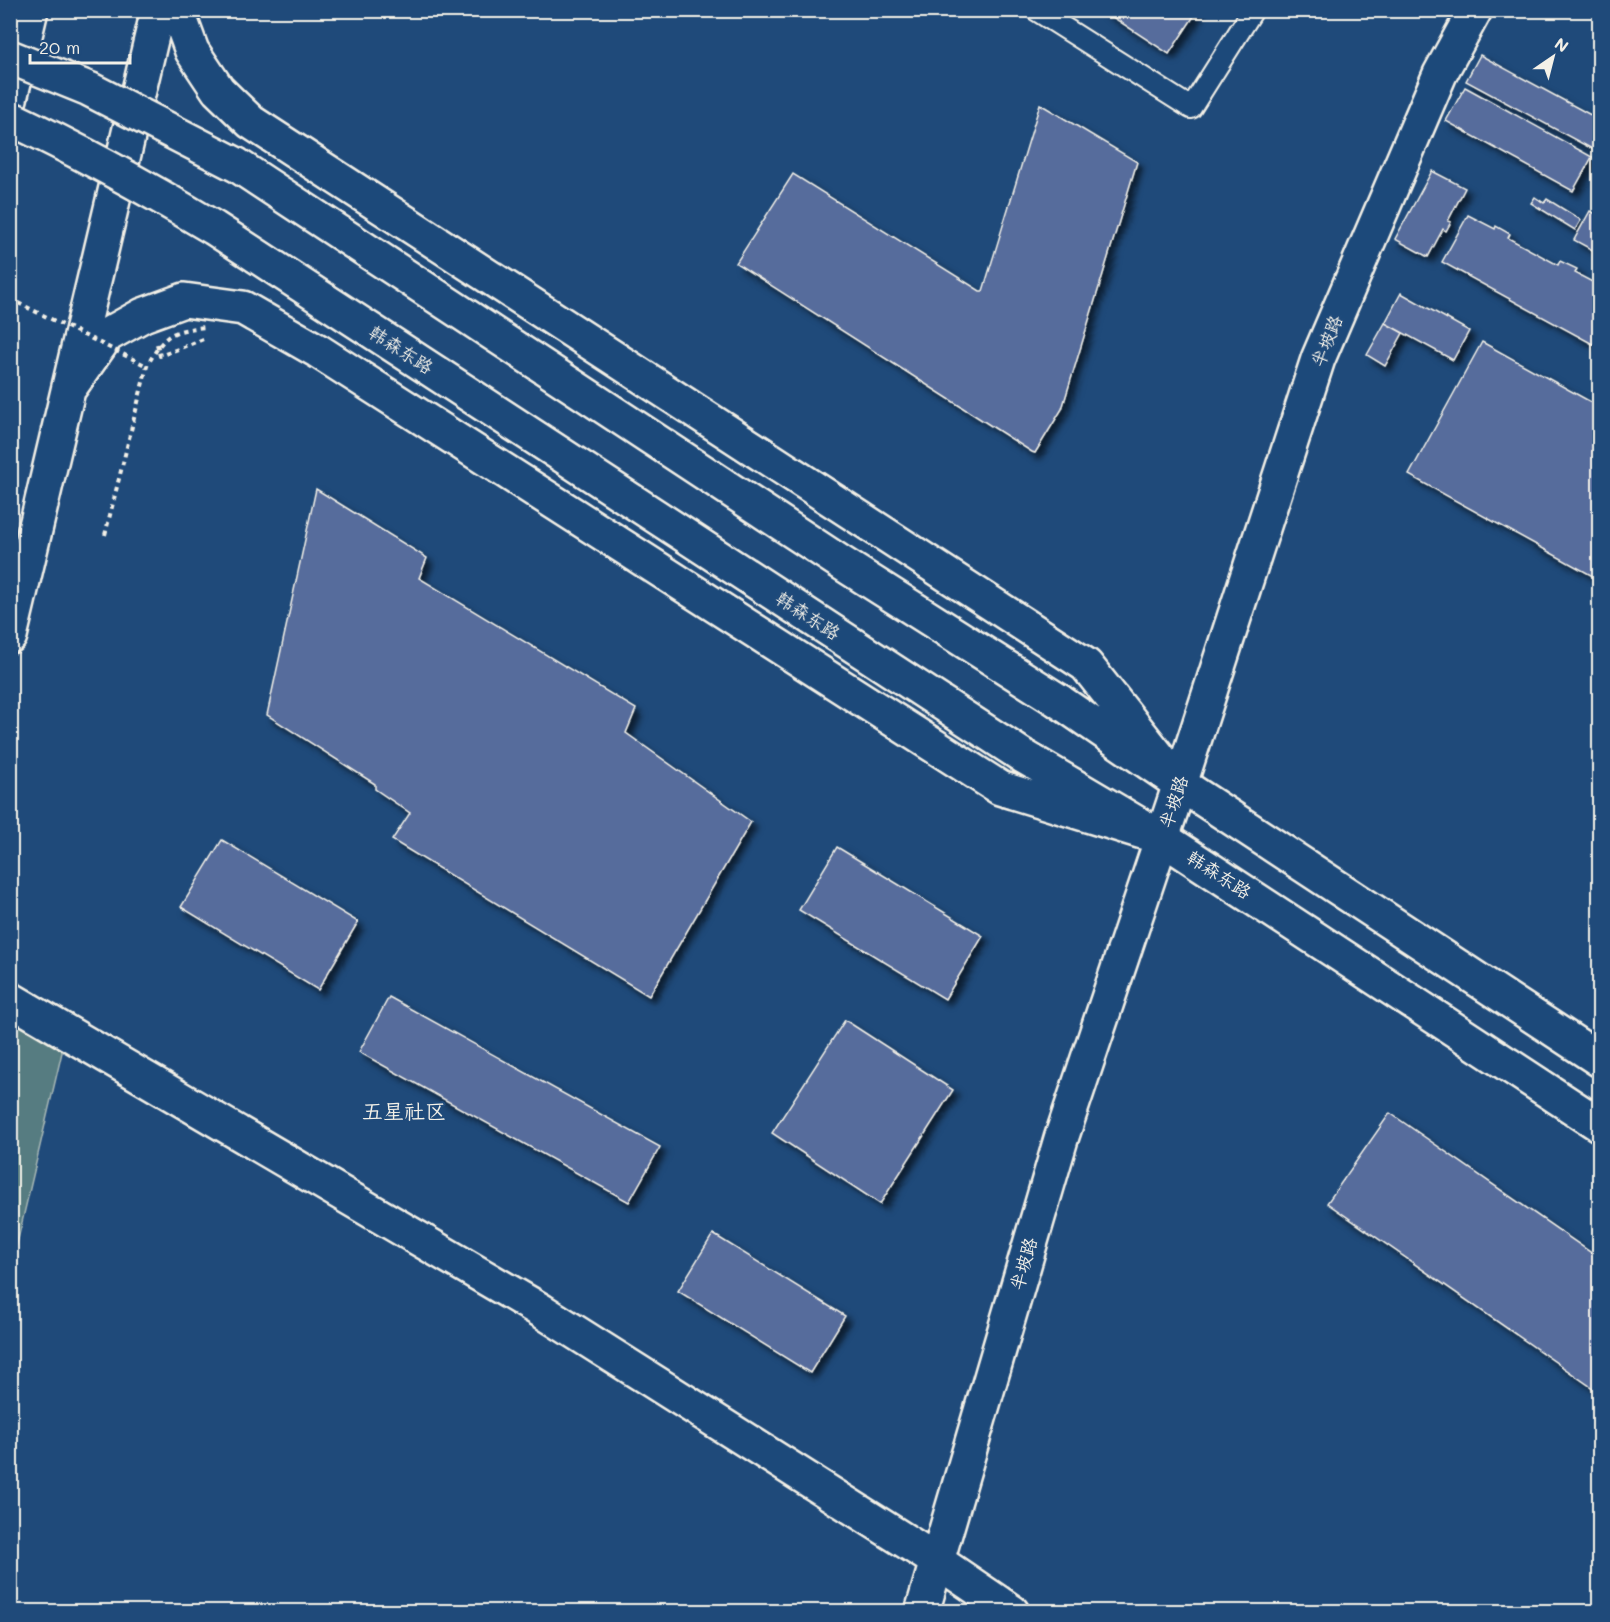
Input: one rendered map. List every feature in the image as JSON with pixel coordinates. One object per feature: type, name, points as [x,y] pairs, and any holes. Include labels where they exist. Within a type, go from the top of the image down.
[{"type":"main road","points":[[10,99],[31,10]]},
{"type":"main road","points":[[10,636],[71,386],[158,10]]},
{"type":"main road","points":[[177,10],[192,51],[218,90],[251,122],[1086,665],[1180,784]]},
{"type":"main road","name":"半坡路","points":[[922,1611],[1060,1139],[1180,784],[1318,359],[1440,75],[1475,10]]},
{"type":"main road","points":[[10,57],[89,89],[237,165],[840,562],[1059,701],[1180,784],[1599,1060]]},
{"type":"main road","name":"韩森东路","points":[[10,118],[135,181],[214,228],[1023,756],[1162,838],[1599,1125]]},
{"type":"main road","points":[[71,386],[107,335],[143,315],[184,300],[243,308],[318,351],[999,788],[1162,838]]},
{"type":"main road","points":[[10,999],[542,1311],[1012,1611]]},
{"type":"lane","points":[[1036,10],[1191,108],[1253,10]]},
{"type":"path","points":[[10,299],[147,366]]},
{"type":"path","points":[[105,535],[147,366],[159,343],[179,330],[206,327]]},
{"type":"green space","points":[[11,1016],[63,1048],[11,1269]]},
{"type":"building","points":[[1102,10],[1198,10],[1169,54]]},
{"type":"building","points":[[1480,55],[1600,120],[1600,144],[1596,151],[1466,81]]},
{"type":"building","points":[[1465,87],[1592,157],[1573,191],[1446,121]]},
{"type":"building","points":[[1040,104],[1137,162],[1062,409],[1035,453],[736,263],[793,174],[983,291]]},
{"type":"building","points":[[1432,171],[1465,188],[1448,221],[1451,222],[1446,231],[1443,229],[1428,257],[1395,239]]},
{"type":"building","points":[[1535,197],[1544,203],[1547,199],[1581,220],[1575,230],[1531,203]]},
{"type":"building","points":[[1590,211],[1600,216],[1600,254],[1574,240]]},
{"type":"building","points":[[1468,215],[1495,229],[1496,226],[1510,234],[1508,238],[1558,265],[1560,261],[1577,269],[1575,273],[1600,286],[1600,348],[1442,262]]},
{"type":"building","points":[[1401,293],[1469,331],[1453,360],[1385,323]]},
{"type":"building","points":[[1385,323],[1403,333],[1385,366],[1367,355]]},
{"type":"building","points":[[1482,342],[1600,407],[1600,580],[1409,475]]},
{"type":"building","points":[[316,489],[427,558],[419,578],[636,709],[626,733],[751,822],[649,996],[392,840],[410,813],[375,789],[375,784],[267,715]]},
{"type":"building","points":[[222,840],[358,922],[318,990],[181,907]]},
{"type":"building","points":[[837,847],[983,936],[945,999],[799,910]]},
{"type":"building","points":[[389,997],[660,1147],[629,1202],[359,1052]]},
{"type":"building","points":[[845,1020],[953,1090],[880,1204],[772,1133]]},
{"type":"building","points":[[1390,1113],[1600,1259],[1600,1393],[1327,1203]]},
{"type":"building","points":[[713,1234],[845,1316],[810,1373],[678,1291]]},
{"type":"district","name":"五星社区","points":[[404,1112]]}]
